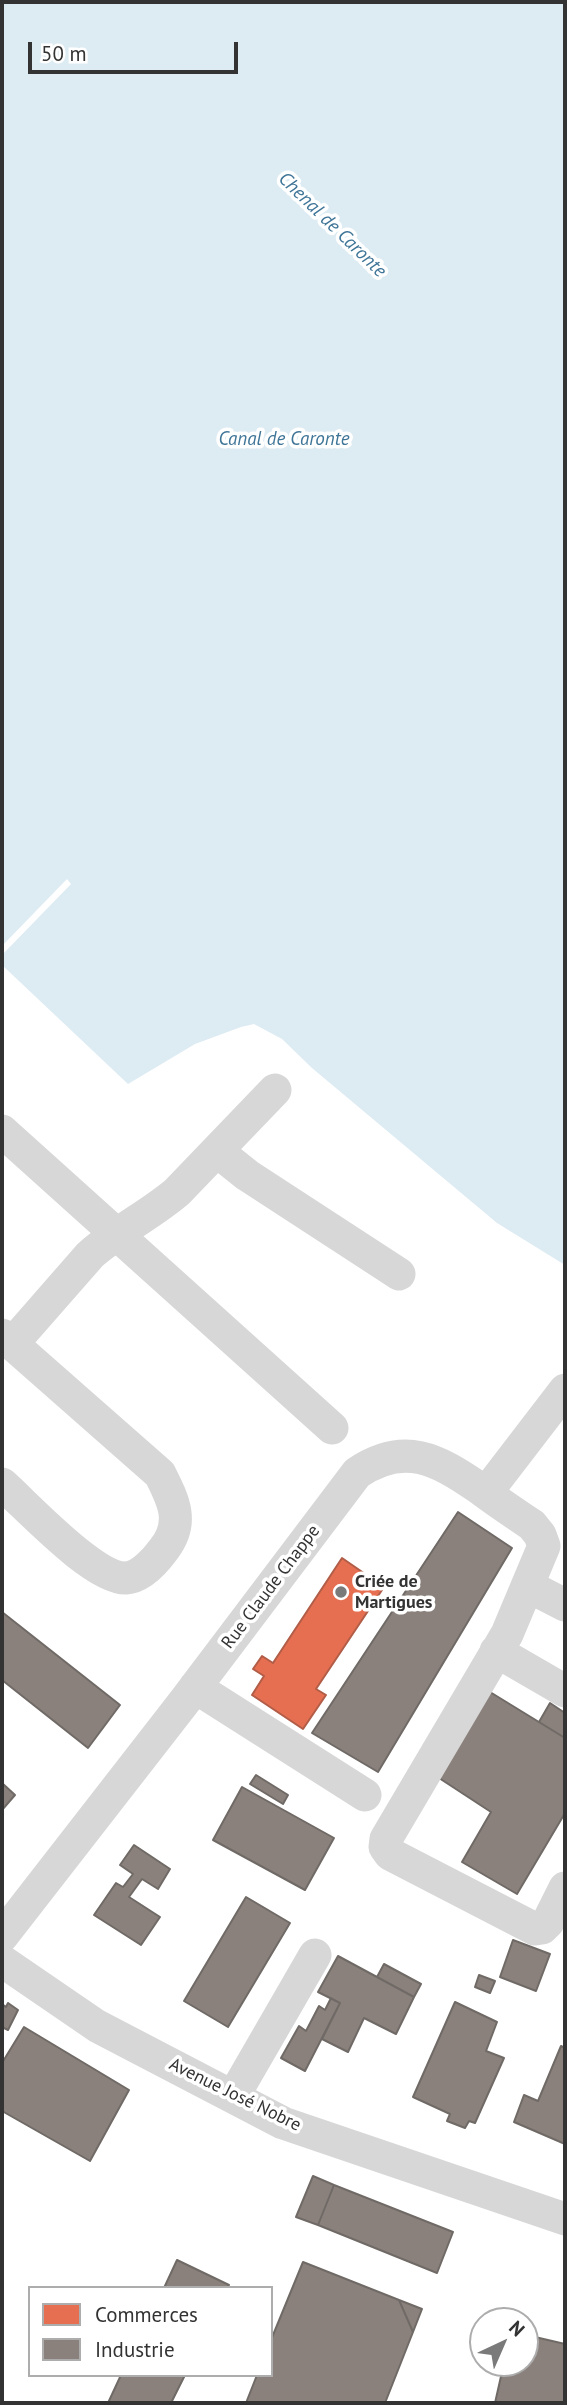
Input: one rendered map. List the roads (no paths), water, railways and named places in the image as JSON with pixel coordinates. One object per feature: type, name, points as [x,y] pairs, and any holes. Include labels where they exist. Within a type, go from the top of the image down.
[{"type":"street","points":[[2,1484],[91,1564],[111,1575],[128,1578],[146,1569],[165,1548],[174,1527],[175,1504],[160,1474],[7,1339],[90,1255],[163,1204],[275,1090]]},
{"type":"street","points":[[2,1131],[332,1428]]},
{"type":"street","points":[[217,1151],[247,1175],[399,1274]]},
{"type":"street","points":[[486,1493],[565,1390]]},
{"type":"street","name":"Rue Claude Chappe","points":[[2,1936],[357,1473],[374,1461],[393,1456],[412,1455],[434,1460],[454,1471],[532,1525],[553,1561],[522,1600],[496,1651],[386,1839],[385,1847],[390,1854],[535,1929],[542,1928],[548,1922],[565,1888]]},
{"type":"street","points":[[522,1600],[565,1605]]},
{"type":"street","points":[[496,1651],[565,1691]]},
{"type":"street","points":[[195,1687],[365,1795]]},
{"type":"street","points":[[233,2097],[315,1955]]},
{"type":"street","name":"Avenue José Nobre","points":[[2,1961],[97,2026],[283,2123],[565,2219]]},
{"type":"water","name":"Canal de Caronte","points":[[2,2],[565,2],[565,1265],[497,1223],[312,1068],[282,1039],[254,1024],[195,1044],[128,1084],[2,965],[2,955],[71,884],[67,879],[2,946]]},
{"type":"place","name":"Criée de Martigues","points":[[341,1592]]},
{"type":"water label","name":"Chenal de Caronte","points":[[332,225]]}]
